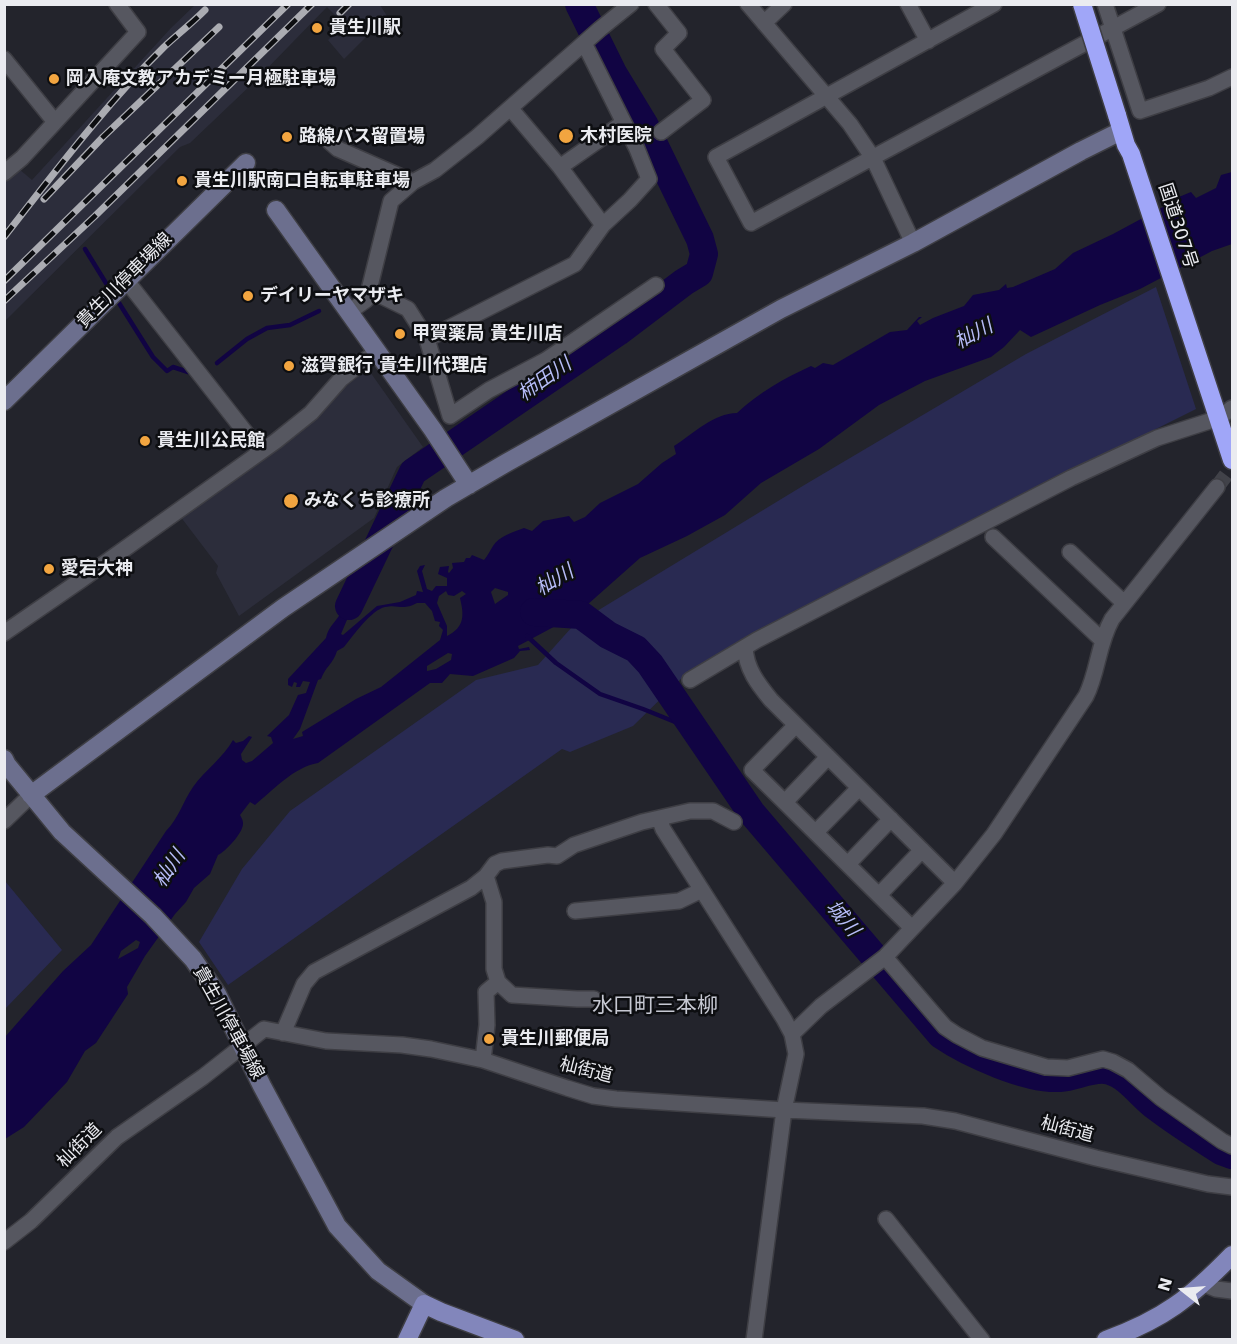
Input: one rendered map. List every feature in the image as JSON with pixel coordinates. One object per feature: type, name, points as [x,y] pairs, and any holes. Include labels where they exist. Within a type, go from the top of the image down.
[{"type":"highway","name":"国道307号","points":[[1082,4],[1119,123],[1222,409],[1233,460]]},
{"type":"main road","points":[[1106,1340],[1153,1320],[1180,1304],[1233,1255]]},
{"type":"main road","points":[[407,1340],[424,1304],[515,1340]]},
{"type":"street","points":[[4,172],[22,158],[138,32],[117,4]]},
{"type":"street","points":[[349,312],[366,300],[391,201],[413,182],[435,170],[512,109],[592,36],[631,4]]},
{"type":"street","points":[[656,4],[679,33],[663,49],[703,100],[660,132]]},
{"type":"street","points":[[748,4],[850,124],[873,158],[913,243]]},
{"type":"street","points":[[764,22],[784,4]]},
{"type":"street","points":[[908,4],[928,41]]},
{"type":"street","points":[[994,4],[716,157],[751,223],[1158,4]]},
{"type":"street","points":[[1106,4],[1140,111],[1209,88],[1233,77]]},
{"type":"street","points":[[426,339],[575,264],[603,225],[649,179],[638,149],[623,123],[592,36]]},
{"type":"street","points":[[4,59],[55,122]]},
{"type":"street","points":[[512,109],[560,167],[603,225]]},
{"type":"street","points":[[560,167],[623,123]]},
{"type":"street","points":[[4,821],[31,795],[283,608],[411,520],[771,315],[913,243],[1081,151],[1119,123]]},
{"type":"street","points":[[330,141],[338,148],[413,182]]},
{"type":"street","name":"貴生川停車場線","points":[[4,401],[246,163]]},
{"type":"street","points":[[276,210],[433,430],[469,485]]},
{"type":"street","points":[[126,280],[260,451]]},
{"type":"street","points":[[369,290],[408,309],[426,339],[450,416],[489,390],[546,360],[656,285]]},
{"type":"street","points":[[4,633],[260,451],[310,413],[341,379],[376,351]]},
{"type":"street","points":[[690,680],[746,646],[842,595],[1071,478],[1222,409]]},
{"type":"street","points":[[792,1034],[821,1006],[881,961],[955,883],[994,834],[1086,696],[1093,683],[1102,640],[1112,619],[1217,487]]},
{"type":"street","points":[[993,537],[1102,640]]},
{"type":"street","points":[[1070,552],[1124,603]]},
{"type":"street","points":[[746,646],[748,666],[760,686],[796,725],[955,883]]},
{"type":"street","points":[[796,725],[752,770],[912,928]]},
{"type":"street","points":[[785,802],[828,757]]},
{"type":"street","name":"貴生川停車場線","points":[[4,759],[31,795],[78,849],[173,937],[193,959],[217,994],[262,1086],[337,1226],[378,1271],[424,1304]]},
{"type":"street","points":[[816,832],[859,788]]},
{"type":"street","points":[[283,1033],[304,984],[314,972],[471,888],[486,876],[495,864],[548,855],[557,856],[574,845],[659,818],[700,810],[712,812],[734,822]]},
{"type":"street","points":[[659,818],[663,829],[792,1034],[796,1054],[784,1110],[754,1340]]},
{"type":"street","points":[[848,864],[891,819]]},
{"type":"street","points":[[879,895],[922,850]]},
{"type":"street","points":[[486,876],[494,902],[494,969],[498,982],[512,995],[594,999]]},
{"type":"street","points":[[575,911],[679,901],[702,890]]},
{"type":"street","points":[[881,961],[945,1027],[957,1035],[982,1048],[1046,1067],[1068,1068],[1103,1059],[1113,1062],[1128,1070],[1161,1098],[1222,1141],[1233,1146]]},
{"type":"street","points":[[483,1060],[487,1025],[486,992],[498,982]]},
{"type":"street","name":"杣街道","points":[[4,1242],[31,1221],[117,1137],[203,1077],[264,1029],[326,1041],[421,1047],[483,1060],[593,1095],[627,1100],[923,1116],[955,1121],[1096,1158],[1208,1184],[1233,1187]]},
{"type":"street","points":[[886,1219],[982,1340]]},
{"type":"street","points":[[1204,1284],[1216,1289],[1233,1291]]},
{"type":"shaded area","points":[[195,5],[380,5],[387,16],[344,59],[328,40],[335,33],[339,37],[344,31],[338,24],[341,21],[327,7],[253,83],[190,143],[180,147],[5,321],[5,180],[19,169],[32,180],[171,28]]},
{"type":"shaded area","points":[[1156,287],[1196,409],[940,537],[685,675],[633,726],[570,752],[562,749],[228,985],[199,942],[242,869],[290,811],[476,680],[538,665],[572,627],[602,608],[1026,354]]},
{"type":"shaded area","name":"みなくち診療所","points":[[368,369],[423,447],[397,467],[374,518],[239,616],[216,573],[218,566],[180,516]]},
{"type":"shaded area","points":[[5,881],[62,950],[4,1009]]},
{"type":"water","name":"杣川","points":[[1232,172],[1232,244],[1212,251],[1140,289],[1031,337],[1020,330],[991,357],[925,381],[879,405],[819,449],[761,483],[725,515],[640,558],[587,605],[561,623],[518,646],[519,649],[529,647],[530,650],[520,651],[514,658],[473,676],[450,674],[442,683],[430,683],[318,763],[292,774],[255,805],[250,802],[240,815],[243,824],[237,837],[218,855],[210,874],[194,888],[145,956],[127,987],[128,994],[96,1043],[85,1051],[67,1082],[24,1127],[5,1139],[5,1037],[63,971],[91,945],[174,821],[193,787],[233,740],[236,743],[249,736],[252,737],[241,754],[242,760],[246,763],[252,761],[273,743],[271,737],[267,736],[289,715],[298,695],[306,693],[310,682],[303,681],[300,687],[296,687],[297,683],[294,682],[292,687],[288,685],[288,679],[326,638],[357,578],[362,574],[368,570],[341,634],[343,635],[377,606],[400,602],[416,595],[417,591],[423,592],[417,571],[420,566],[425,565],[422,571],[427,589],[432,591],[436,586],[447,586],[447,578],[438,574],[440,567],[449,566],[449,573],[453,568],[452,563],[464,562],[472,555],[484,560],[503,537],[524,528],[532,531],[543,521],[569,516],[574,522],[585,517],[600,503],[638,484],[676,454],[674,446],[696,430],[720,416],[737,413],[763,393],[791,376],[811,366],[815,368],[823,363],[833,365],[890,332],[907,330],[919,317],[922,317],[917,321],[920,325],[964,306],[973,295],[999,290],[1006,284],[1007,288],[1013,287],[1055,269],[1073,253],[1113,234],[1174,199],[1191,192],[1196,198],[1216,188],[1221,175]],"holes":[[[495,588],[508,592],[508,595],[495,604],[491,592]],[[446,591],[448,595],[454,596],[462,591],[466,594],[460,598],[462,610],[460,625],[447,636],[447,626],[437,603],[439,596]],[[417,603],[425,603],[432,611],[435,621],[440,622],[439,626],[443,630],[440,640],[381,687],[356,699],[302,732],[303,736],[293,739],[300,729],[318,680],[321,679],[337,651],[344,647],[363,624],[380,609],[390,606],[408,607]],[[448,653],[452,654],[451,660],[436,669],[427,671],[427,666]],[[136,940],[140,942],[138,948],[118,959],[121,951]]]},
{"type":"waterway","name":"柿田川","points":[[349,606],[413,472],[618,332],[699,273],[704,254],[700,239],[644,124],[613,73],[579,4]]},
{"type":"waterway","points":[[85,249],[109,288]]},
{"type":"waterway","points":[[119,303],[153,357],[167,371],[173,367],[188,372]]},
{"type":"waterway","points":[[217,363],[247,339],[267,328],[290,325],[319,311]]},
{"type":"waterway","points":[[418,455],[423,464]]},
{"type":"waterway","name":"城川","points":[[534,612],[581,615],[608,635],[636,649],[650,664],[751,812],[941,1035],[982,1057],[1031,1075],[1060,1078],[1098,1070],[1110,1071],[1129,1082],[1172,1119],[1221,1151],[1232,1155]]},
{"type":"waterway","points":[[527,636],[556,663],[600,694],[695,730]]},
{"type":"tunnel","points":[[1217,487],[1232,467]]},
{"type":"railway","points":[[4,281],[288,4]]},
{"type":"railway","points":[[4,301],[95,216],[312,4]]},
{"type":"railway","points":[[340,13],[349,4]]},
{"type":"railway","points":[[4,237],[121,92],[164,47],[205,10]]},
{"type":"railway","points":[[44,199],[103,137],[219,27]]},
{"type":"place","name":"貴生川駅","points":[[317,28]]},
{"type":"place","name":"岡入庵文教アカデミー月極駐車場","points":[[54,79]]},
{"type":"place","name":"木村医院","points":[[566,136]]},
{"type":"place","name":"路線バス留置場","points":[[287,137]]},
{"type":"place","name":"貴生川駅南口自転車駐車場","points":[[182,181]]},
{"type":"place","name":"デイリーヤマザキ","points":[[248,296]]},
{"type":"place","name":"甲賀薬局 貴生川店","points":[[400,334]]},
{"type":"place","name":"滋賀銀行 貴生川代理店","points":[[289,366]]},
{"type":"place","name":"貴生川公民館","points":[[145,441]]},
{"type":"place","name":"みなくち診療所","points":[[291,501]]},
{"type":"place","name":"愛宕大神","points":[[49,569]]},
{"type":"place","name":"貴生川郵便局","points":[[489,1039]]},
{"type":"district","name":"水口町三本柳","points":[[655,1007]]}]
